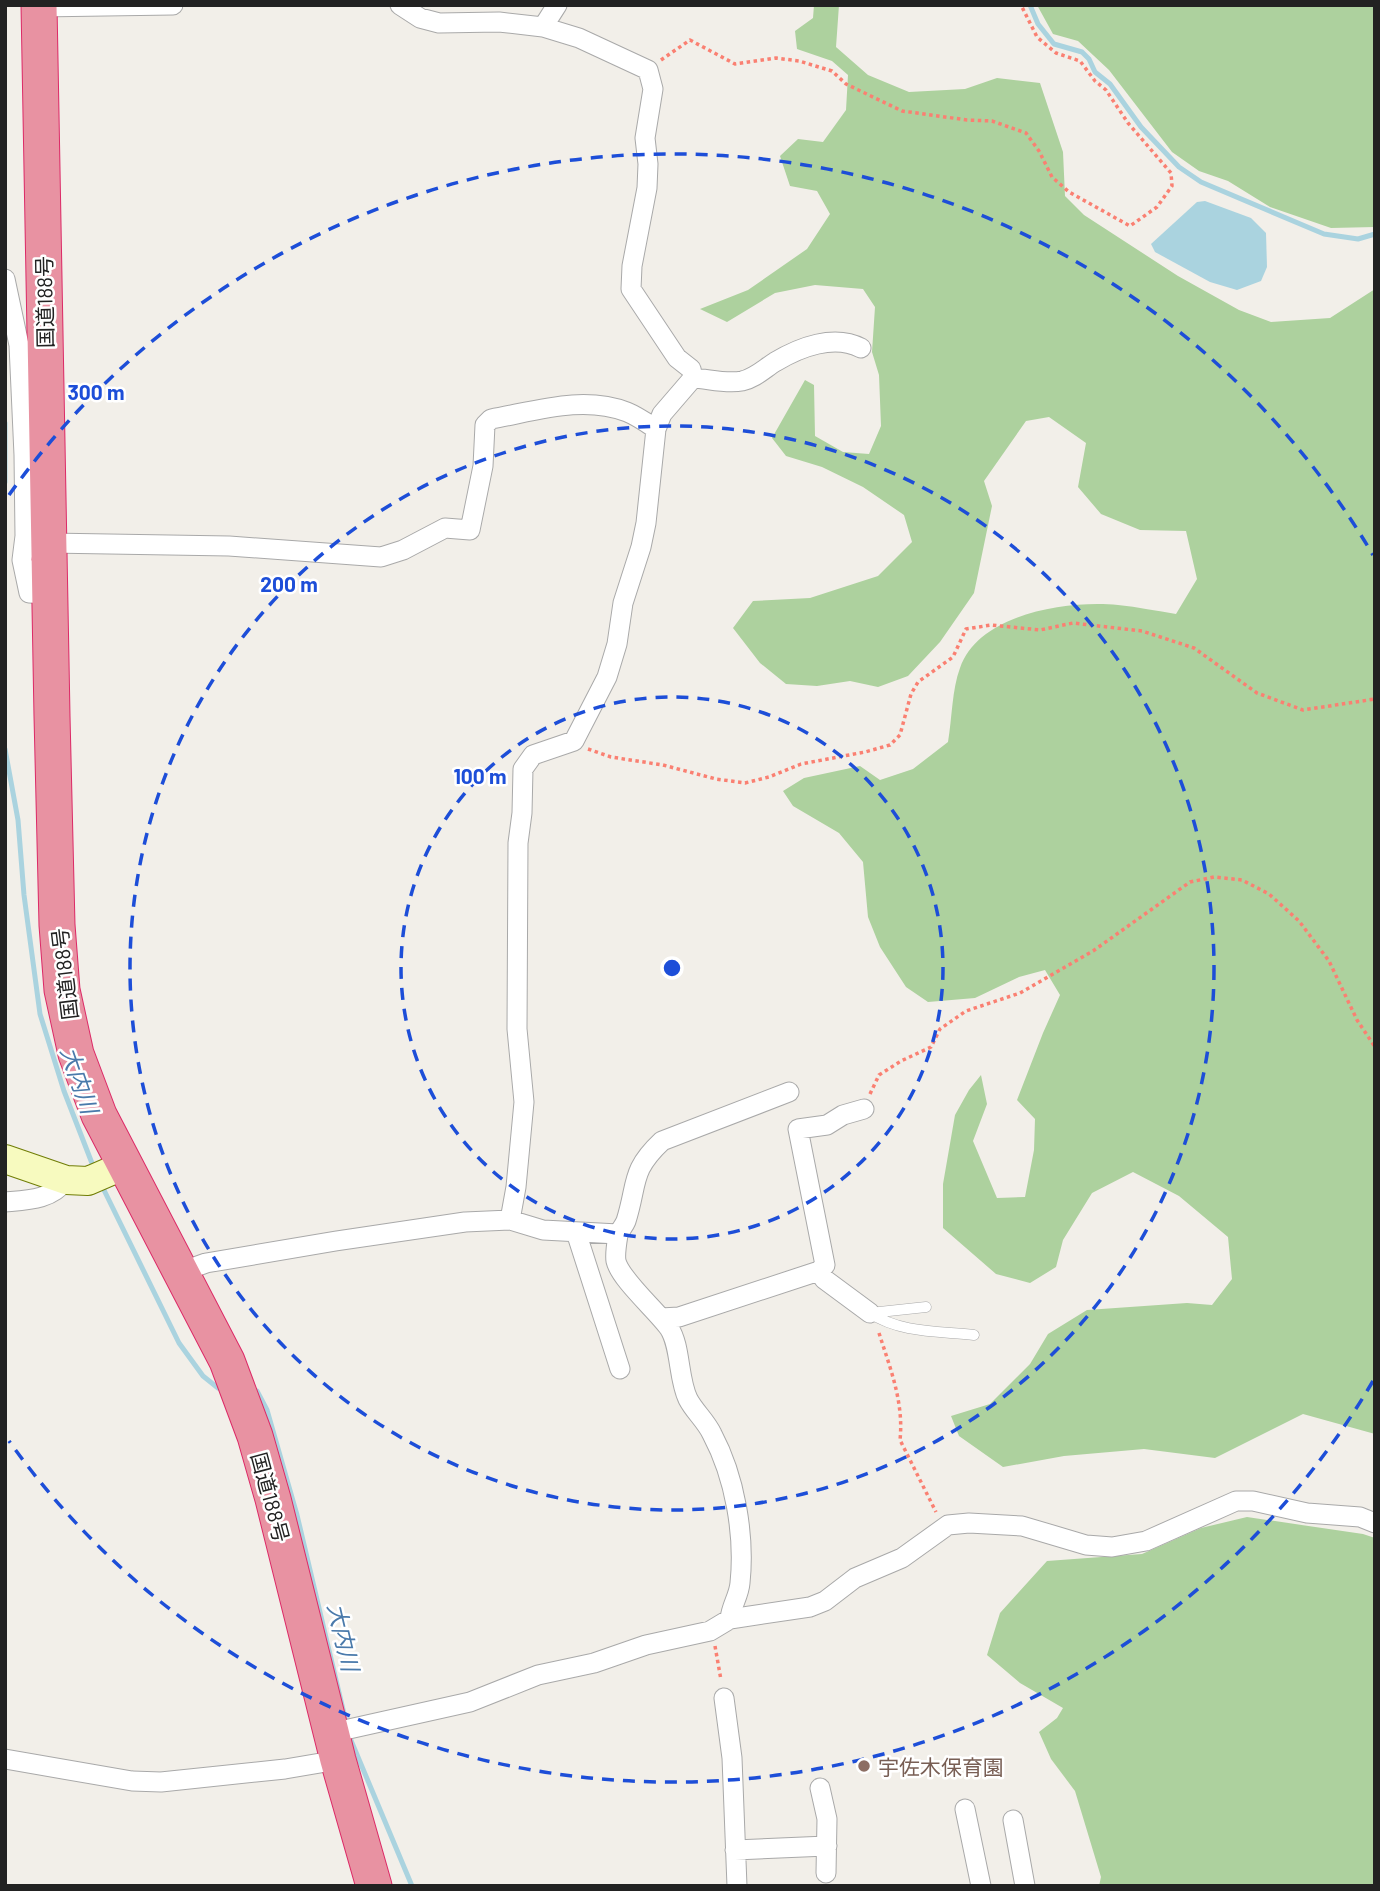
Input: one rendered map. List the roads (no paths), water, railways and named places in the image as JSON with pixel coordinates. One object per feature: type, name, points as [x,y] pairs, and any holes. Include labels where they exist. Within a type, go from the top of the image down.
[{"type":"highway","name":"国道188号","points":[[39,6],[48,543],[57,925],[62,990],[76,1054],[99,1115],[97,1175],[181,1272],[227,1361],[254,1436],[273,1499],[334,1746],[374,1886]]},
{"type":"main road","points":[[5,1159],[97,1175]]},
{"type":"street","points":[[39,6],[173,5]]},
{"type":"street","points":[[400,5],[420,18],[439,23],[499,22],[542,27],[579,38],[648,70],[653,89],[645,138],[647,188],[632,266],[631,289],[677,358],[691,369],[693,378]]},
{"type":"street","points":[[542,27],[557,5]]},
{"type":"street","points":[[5,279],[19,345],[24,455],[22,560],[29,593],[50,594]]},
{"type":"street","points":[[693,378],[742,381],[756,376],[776,361],[831,341],[850,342],[861,348]]},
{"type":"street","points":[[510,1220],[524,1102],[517,1029],[518,843],[523,769],[533,755],[575,741],[607,677],[617,643],[623,603],[646,523],[656,429],[663,414],[693,378]]},
{"type":"street","points":[[48,543],[229,546],[381,557],[403,550],[445,528],[470,530],[483,466],[485,425],[491,419],[573,403],[604,405],[630,413],[656,429]]},
{"type":"street","points":[[730,1619],[731,1608],[740,1587],[740,1534],[732,1486],[723,1455],[711,1431],[688,1399],[671,1330],[616,1262],[618,1234],[625,1223],[635,1178],[646,1156],[662,1141],[789,1092]]},
{"type":"street","points":[[661,1318],[678,1317],[819,1271],[825,1265],[798,1129],[827,1125],[843,1115],[864,1109]]},
{"type":"street","points":[[5,1202],[41,1198],[97,1175]]},
{"type":"street","points":[[181,1272],[206,1263],[465,1222],[510,1220],[543,1230],[618,1234]]},
{"type":"street","points":[[576,1232],[620,1369]]},
{"type":"street","points":[[819,1271],[824,1279],[870,1313]]},
{"type":"street","points":[[5,1759],[132,1781],[161,1782],[285,1769],[334,1746],[470,1702],[538,1675],[594,1663],[646,1645],[710,1631],[730,1619],[810,1607],[825,1601],[855,1578],[902,1558],[942,1527],[969,1523],[1022,1526],[1086,1545],[1112,1547],[1146,1541],[1236,1501],[1253,1501],[1307,1513],[1360,1517],[1375,1523]]},
{"type":"street","points":[[724,1698],[732,1758],[737,1886]]},
{"type":"street","points":[[820,1788],[827,1819],[826,1873]]},
{"type":"street","points":[[965,1810],[981,1886]]},
{"type":"street","points":[[1013,1820],[1025,1886]]},
{"type":"street","points":[[735,1850],[827,1846]]},
{"type":"lane","points":[[870,1313],[926,1307]]},
{"type":"lane","points":[[870,1313],[882,1321],[902,1328],[974,1335]]},
{"type":"water","points":[[1205,201],[1251,218],[1266,233],[1267,267],[1261,281],[1237,290],[1210,282],[1155,252],[1151,244],[1197,202]]},
{"type":"waterway","points":[[1030,5],[1038,24],[1054,44],[1082,52],[1095,72],[1110,84],[1141,127],[1179,167],[1201,182],[1324,234],[1358,239],[1375,234]]},
{"type":"waterway","name":"大内川","points":[[5,423],[5,482]]},
{"type":"waterway","name":"大内川","points":[[5,749],[18,820],[24,895],[40,1014],[64,1091],[95,1171]]},
{"type":"waterway","name":"大内川","points":[[102,1186],[179,1343],[203,1376],[218,1388]]},
{"type":"waterway","name":"大内川","points":[[257,1391],[267,1410],[297,1515],[346,1722]]},
{"type":"waterway","name":"大内川","points":[[350,1738],[412,1886]]},
{"type":"place","name":"宇佐木保育園","points":[[864,1766]]}]
